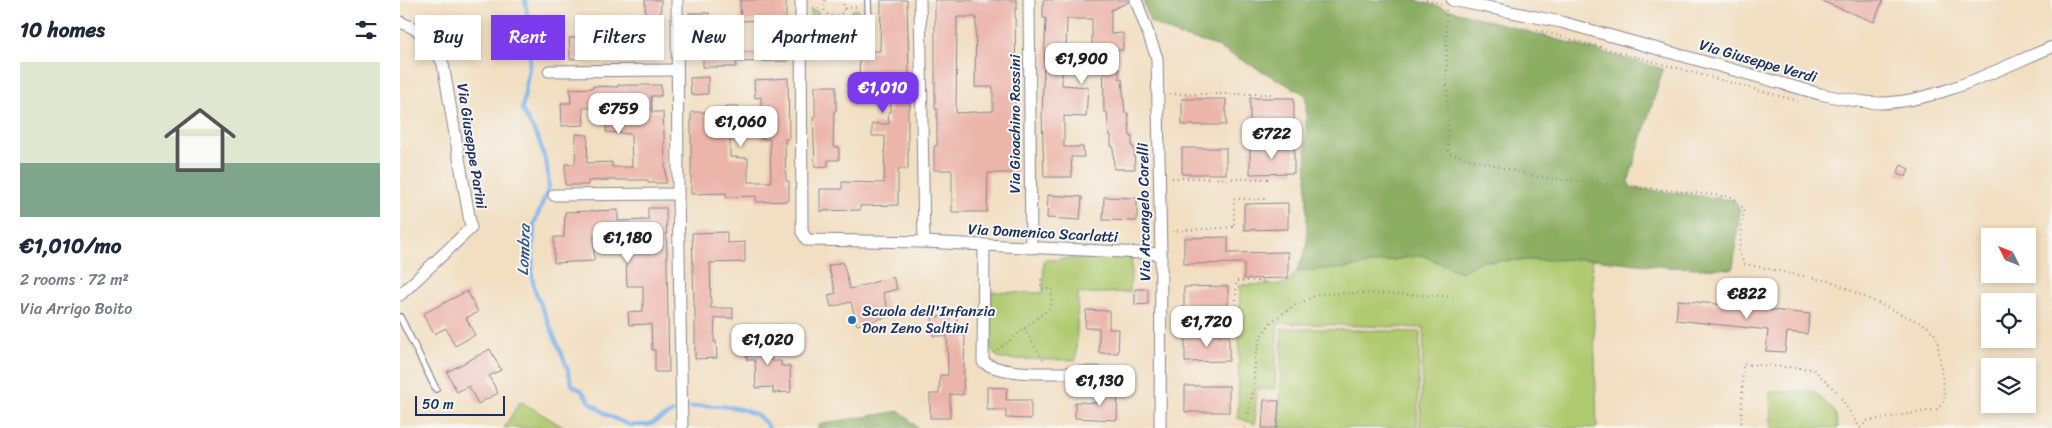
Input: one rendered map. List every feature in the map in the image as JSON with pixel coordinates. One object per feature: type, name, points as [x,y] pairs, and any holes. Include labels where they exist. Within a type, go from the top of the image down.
[{"type":"street","points":[[677,0],[676,70],[682,424]]},
{"type":"street","points":[[920,0],[924,242]]},
{"type":"street","name":"Via Gioachino Rossini","points":[[1029,0],[1031,248]]},
{"type":"street","name":"Via Arcangelo Corelli","points":[[1136,0],[1157,58],[1161,254],[1160,428]]},
{"type":"street","name":"Via Giuseppe Verdi","points":[[1449,3],[1561,22],[1820,94],[1864,102],[1883,103],[1924,97],[1944,91],[2052,46]]},
{"type":"street","name":"Via Giuseppe Parini","points":[[400,22],[410,26],[430,40],[443,64],[470,228],[400,295]]},
{"type":"street","name":"Via Domenico Scarlatti","points":[[801,60],[802,232],[807,240],[924,242],[1161,254]]},
{"type":"street","points":[[549,72],[676,70]]},
{"type":"street","points":[[554,195],[678,194]]},
{"type":"street","points":[[984,245],[982,362],[991,368],[1007,371],[1097,372]]},
{"type":"lane","points":[[868,0],[868,15]]},
{"type":"lane","points":[[400,317],[436,389]]},
{"type":"path","points":[[823,8],[825,0]]},
{"type":"path","points":[[805,4],[823,8],[828,16],[837,17],[844,11],[843,0]]},
{"type":"path","points":[[1449,3],[1448,153],[1538,177],[1733,197],[1744,209],[1739,252],[1744,264],[1833,282],[1927,326],[1937,337],[1945,400],[1938,409],[1867,421],[1860,428],[1837,392],[1813,369],[1743,364],[1741,428]]},
{"type":"path","points":[[1158,94],[1272,94]]},
{"type":"path","points":[[1159,178],[1270,179]]},
{"type":"path","points":[[1160,231],[1234,227],[1234,199],[1265,199]]},
{"type":"path","points":[[982,362],[1050,307],[1052,289],[1041,288],[1041,278]]},
{"type":"path","points":[[1160,323],[1236,322],[1236,281],[1267,281]]},
{"type":"path","points":[[1245,428],[1254,387],[1255,356],[1262,335],[1272,321],[1295,306],[1319,294],[1446,296],[1454,298],[1454,300]]},
{"type":"path","points":[[1024,329],[1050,372]]},
{"type":"green space","points":[[1143,0],[1415,0],[1663,69],[1628,182],[1632,188],[1734,200],[1740,210],[1733,269],[1666,267],[1592,259],[1480,261],[1461,272],[1421,255],[1348,268],[1297,271],[1307,246],[1306,95],[1214,45],[1180,36],[1150,22]]},
{"type":"green space","points":[[811,10],[818,11],[818,15],[811,15]]},
{"type":"green space","points":[[852,10],[858,10],[858,15],[852,15]]},
{"type":"green space","points":[[1421,255],[1461,272],[1480,261],[1592,259],[1597,428],[1420,428],[1424,328],[1278,323],[1275,389],[1256,389],[1255,424],[1238,418],[1240,285],[1286,284],[1297,271],[1348,268]]},
{"type":"green space","points":[[1132,256],[1130,292],[1078,294],[1076,360],[1000,359],[990,348],[992,292],[1043,293],[1044,260]]},
{"type":"green space","points":[[1282,328],[1420,332],[1417,428],[1279,428]]},
{"type":"green space","points":[[1813,391],[1835,412],[1838,428],[1771,428],[1770,392]]},
{"type":"green space","points":[[520,401],[565,428],[504,428]]},
{"type":"green space","points":[[900,411],[918,428],[817,428],[820,424]]},
{"type":"building","points":[[645,0],[661,0],[661,15],[645,15]]},
{"type":"building","points":[[740,0],[786,0],[786,15],[754,15],[754,20],[744,21],[744,15],[741,15]]},
{"type":"building","points":[[881,0],[907,0],[910,109],[908,109],[908,169],[898,169],[898,205],[860,206],[860,210],[820,211],[820,189],[842,189],[842,182],[884,183],[885,136],[872,136],[872,124],[889,124],[888,112],[891,112],[890,77],[859,77],[860,60],[875,60],[875,51],[880,51]]},
{"type":"building","points":[[935,0],[1017,0],[1017,9],[1015,9],[1016,78],[1014,78],[1017,173],[988,173],[987,212],[952,212],[952,170],[934,170],[934,146],[937,146],[937,109],[935,109]],"holes":[[[957,17],[976,17],[975,87],[993,87],[993,111],[956,113]]]},
{"type":"building","points":[[1043,0],[1129,0],[1129,2],[1111,10],[1111,34],[1123,33],[1123,50],[1117,50],[1117,69],[1119,69],[1119,79],[1122,79],[1125,113],[1128,113],[1130,136],[1132,136],[1132,147],[1134,147],[1135,169],[1114,169],[1113,146],[1111,146],[1111,135],[1109,135],[1107,112],[1104,112],[1103,51],[1092,50],[1092,19],[1067,19],[1066,49],[1062,49],[1062,85],[1088,87],[1086,117],[1064,116],[1064,147],[1083,147],[1084,157],[1071,157],[1072,177],[1044,177],[1042,113],[1046,18],[1043,18]]},
{"type":"building","points":[[1819,0],[1883,0],[1874,22]]},
{"type":"building","points":[[689,13],[709,13],[709,15],[689,15]]},
{"type":"building","points":[[569,38],[575,38],[575,59],[570,59]]},
{"type":"building","points":[[744,52],[754,52],[754,60],[788,61],[736,62],[736,67],[703,67],[703,60],[744,60]]},
{"type":"building","points":[[708,77],[708,94],[691,95],[690,78]]},
{"type":"building","points":[[788,78],[789,139],[785,139],[786,181],[789,181],[789,201],[756,202],[756,196],[726,197],[726,193],[691,194],[691,112],[725,112],[725,106],[738,106],[738,137],[730,137],[730,157],[748,158],[748,182],[771,182],[770,139],[761,139],[761,97],[755,98],[754,80]]},
{"type":"building","points":[[618,85],[661,85],[661,96],[651,96],[652,112],[663,112],[666,183],[648,183],[648,180],[609,180],[588,181],[588,185],[565,185],[565,164],[575,164],[576,134],[588,135],[587,163],[612,162],[612,167],[632,167],[631,134],[606,132],[607,120],[637,121],[637,100],[615,100],[615,108],[583,108],[584,125],[562,126],[561,103],[571,103],[570,89],[593,88],[593,86],[618,87]]},
{"type":"building","points":[[815,86],[836,86],[833,147],[839,147],[839,160],[828,160],[828,166],[815,167],[813,117],[815,117]]},
{"type":"building","points":[[1250,98],[1294,98],[1294,124],[1250,124]]},
{"type":"building","points":[[1182,99],[1226,99],[1226,125],[1182,125]]},
{"type":"building","points":[[1294,147],[1294,173],[1250,174],[1250,148]]},
{"type":"building","points":[[1182,148],[1226,148],[1226,174],[1182,174]]},
{"type":"building","points":[[1901,165],[1909,169],[1906,177],[1897,174]]},
{"type":"building","points":[[1048,195],[1082,197],[1080,220],[1047,218]]},
{"type":"building","points":[[1104,197],[1137,198],[1137,221],[1103,220]]},
{"type":"building","points":[[1288,203],[1288,229],[1244,230],[1244,204]]},
{"type":"building","points":[[648,208],[666,208],[669,372],[655,372],[655,350],[652,350],[651,324],[629,325],[628,312],[643,311],[643,286],[627,286],[625,236],[594,236],[594,261],[554,263],[554,237],[564,237],[565,212],[618,210],[618,221],[648,220]]},
{"type":"building","points":[[727,232],[727,243],[745,242],[745,262],[710,263],[711,308],[733,308],[733,318],[715,318],[714,342],[716,341],[717,358],[695,359],[692,233]]},
{"type":"building","points":[[1228,237],[1228,253],[1288,252],[1288,278],[1244,279],[1244,263],[1184,264],[1184,238]]},
{"type":"building","points":[[843,262],[850,289],[893,277],[897,289],[883,293],[890,316],[857,325],[851,302],[831,307],[828,295],[836,293],[828,266]]},
{"type":"building","points":[[1228,286],[1228,312],[1184,313],[1184,287]]},
{"type":"building","points":[[1135,289],[1148,289],[1148,304],[1135,305]]},
{"type":"building","points":[[467,291],[478,312],[466,318],[475,335],[455,346],[446,328],[434,334],[423,314]]},
{"type":"building","points":[[1678,300],[1810,314],[1807,334],[1787,332],[1785,352],[1766,351],[1768,330],[1676,320]]},
{"type":"building","points":[[1086,310],[1109,311],[1109,329],[1119,329],[1118,353],[1099,353],[1099,328],[1085,328]]},
{"type":"building","points":[[957,316],[957,335],[965,335],[963,395],[950,394],[950,418],[930,418],[930,394],[939,394],[940,375],[948,375],[947,336],[933,336],[932,317]]},
{"type":"building","points":[[1185,335],[1229,335],[1229,361],[1185,362]]},
{"type":"building","points":[[746,338],[771,338],[771,361],[781,361],[781,366],[790,366],[791,392],[773,393],[773,387],[756,388],[755,360],[747,360]]},
{"type":"building","points":[[490,349],[501,370],[489,376],[498,393],[478,404],[469,386],[457,392],[447,372]]},
{"type":"building","points":[[1185,386],[1229,386],[1229,412],[1185,412]]},
{"type":"building","points":[[987,387],[1007,388],[1006,400],[1031,400],[1031,419],[1006,418],[1006,410],[987,410]]},
{"type":"building","points":[[1100,388],[1118,388],[1117,420],[1075,418],[1075,402],[1100,403]]},
{"type":"building","points":[[1264,400],[1279,401],[1277,428],[1262,428]]},
{"type":"waterway","name":"Lombra","points":[[525,0],[530,61],[522,110],[539,140],[547,166],[549,187],[534,224],[532,274],[534,288],[567,367],[572,385],[582,391],[590,402],[607,415],[629,425],[649,425],[673,412]]},
{"type":"waterway","name":"Lombra","points":[[691,407],[723,406],[745,410],[763,420],[769,428]]},
{"type":"place","name":"Scuola dell'Infanzia Don Zeno Saltini","points":[[852,320]]}]
